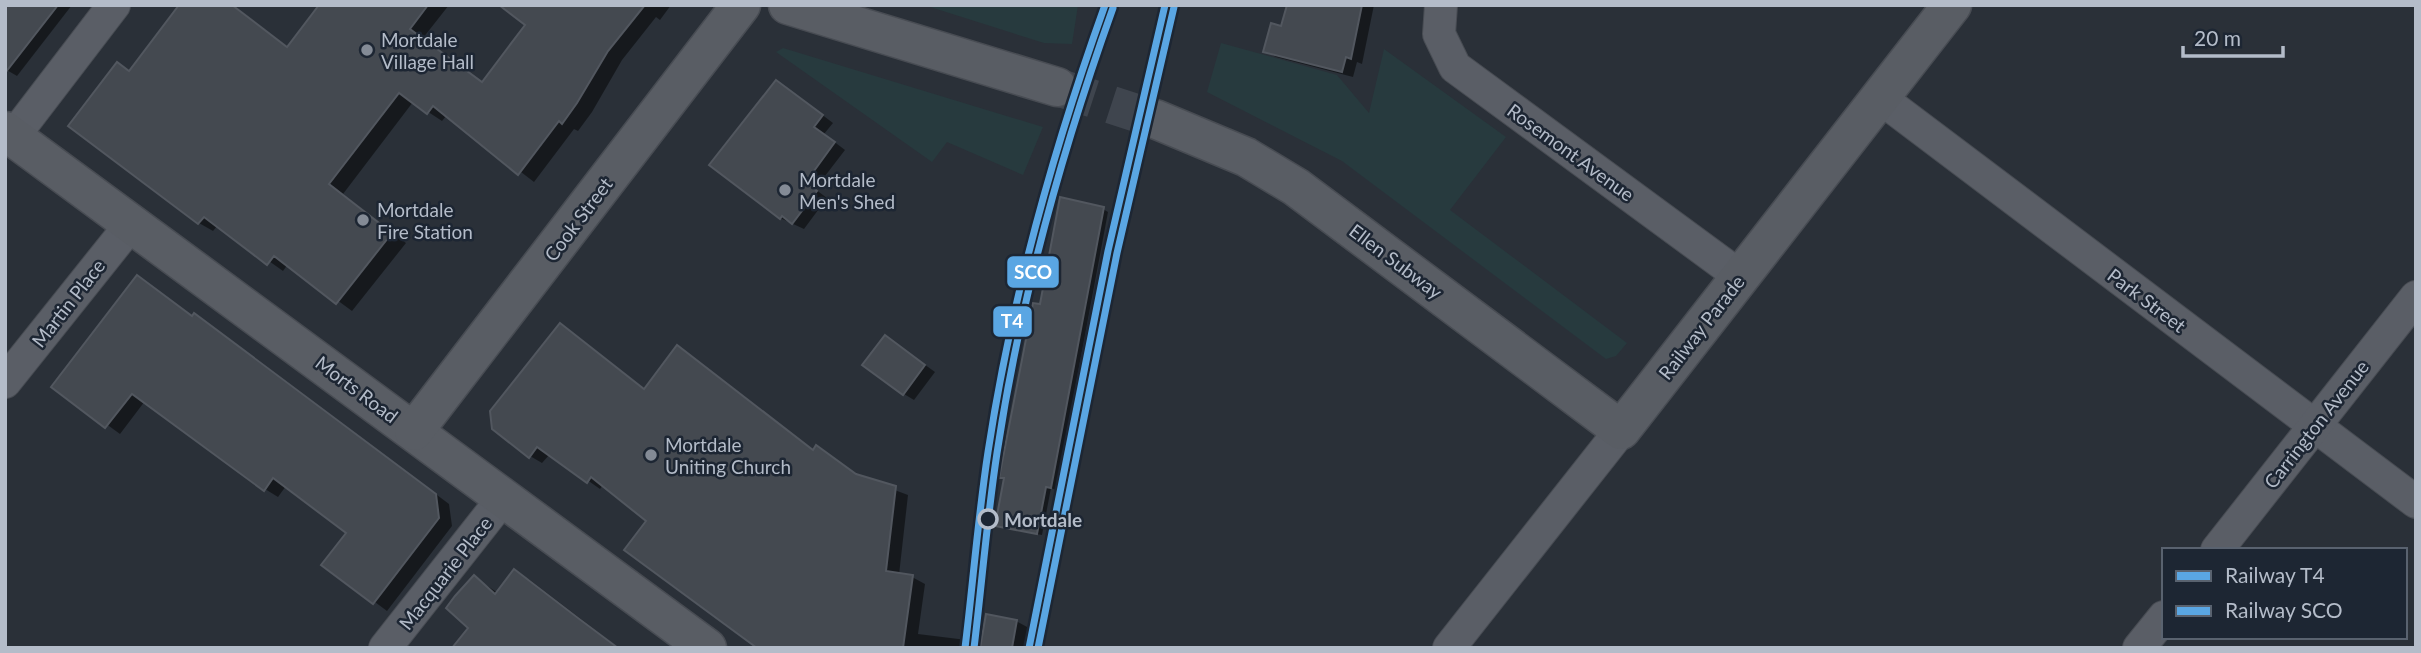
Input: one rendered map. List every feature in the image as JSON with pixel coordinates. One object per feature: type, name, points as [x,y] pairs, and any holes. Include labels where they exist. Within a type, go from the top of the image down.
[{"type":"street","points":[[9,134],[114,5]]},
{"type":"street","name":"Cook Street","points":[[414,431],[741,5]]},
{"type":"street","points":[[788,5],[1057,88]]},
{"type":"street","name":"Rosemont Avenue","points":[[1441,5],[1439,34],[1447,57],[1455,67],[1741,276]]},
{"type":"street","name":"Railway Parade","points":[[1449,648],[1952,5]]},
{"type":"street","name":"Park Street","points":[[1879,97],[2416,502]]},
{"type":"street","name":"Ellen Subway","points":[[1155,119],[1245,157],[1296,187],[1622,430]]},
{"type":"street","name":"Morts Road","points":[[9,134],[707,648]]},
{"type":"street","name":"Martin Place","points":[[5,382],[132,223]]},
{"type":"street","name":"Carrington Avenue","points":[[2219,548],[2416,298]]},
{"type":"street","name":"Macquarie Place","points":[[385,648],[504,497]]},
{"type":"street","points":[[2139,648],[2162,619]]},
{"type":"green space","points":[[924,5],[1078,5],[1072,44],[1044,43]]},
{"type":"green space","points":[[1221,43],[1337,75],[1369,113],[1384,49],[1506,137],[1450,210],[1627,343],[1616,356],[1606,359],[1342,161],[1207,92]]},
{"type":"green space","points":[[783,48],[1043,127],[1023,175],[947,142],[932,162],[776,52]]},
{"type":"building","points":[[5,5],[58,5],[5,73]]},
{"type":"building","points":[[179,5],[232,5],[287,47],[319,5],[428,5],[410,29],[482,82],[525,25],[499,5],[645,5],[608,51],[562,124],[559,121],[518,175],[433,106],[427,114],[399,93],[329,184],[392,233],[336,304],[274,256],[267,265],[204,217],[198,224],[68,126],[117,62],[129,71]]},
{"type":"building","points":[[1287,5],[1362,5],[1351,59],[1346,57],[1342,72],[1263,52],[1271,23],[1281,26]]},
{"type":"building","points":[[776,80],[823,115],[814,127],[835,142],[806,182],[817,191],[792,224],[782,216],[780,219],[709,165]]},
{"type":"building","points":[[1060,197],[1104,207],[1051,488],[1046,487],[1037,534],[995,526],[1004,478],[999,478],[1033,303],[1040,304]]},
{"type":"building","points":[[137,275],[192,316],[194,313],[436,494],[439,518],[373,604],[321,565],[346,533],[273,478],[264,491],[132,394],[105,428],[51,387]]},
{"type":"building","points":[[560,323],[644,389],[677,345],[813,450],[816,445],[856,474],[896,486],[886,571],[913,575],[903,648],[757,648],[624,550],[646,521],[591,477],[587,483],[537,447],[529,458],[492,429],[490,411]]},
{"type":"building","points":[[885,335],[925,365],[903,395],[862,365]]},
{"type":"building","points":[[514,569],[618,648],[452,648],[468,628],[446,608],[455,596],[474,575],[495,594]]},
{"type":"building","points":[[986,614],[1017,620],[1012,648],[980,648]]},
{"type":"tunnel","points":[[1057,87],[1155,119]]},
{"type":"rail line","name":"T4","points":[[965,648],[984,476],[997,395],[1021,282],[1051,170],[1105,5]]},
{"type":"rail line","name":"T4","points":[[1029,648],[1108,251],[1165,5]]},
{"type":"rail line","name":"SCO","points":[[1038,648],[1117,253],[1174,7]]},
{"type":"rail line","name":"SCO","points":[[974,648],[993,477],[1006,396],[1030,284],[1076,117],[1113,8]]},
{"type":"place","name":"Mortdale Village Hall","points":[[367,50]]},
{"type":"place","name":"Mortdale Men's Shed","points":[[785,190]]},
{"type":"place","name":"Mortdale Fire Station","points":[[363,220]]},
{"type":"place","name":"Mortdale Uniting Church","points":[[651,455]]},
{"type":"place","name":"Mortdale","points":[[988,519]]}]
